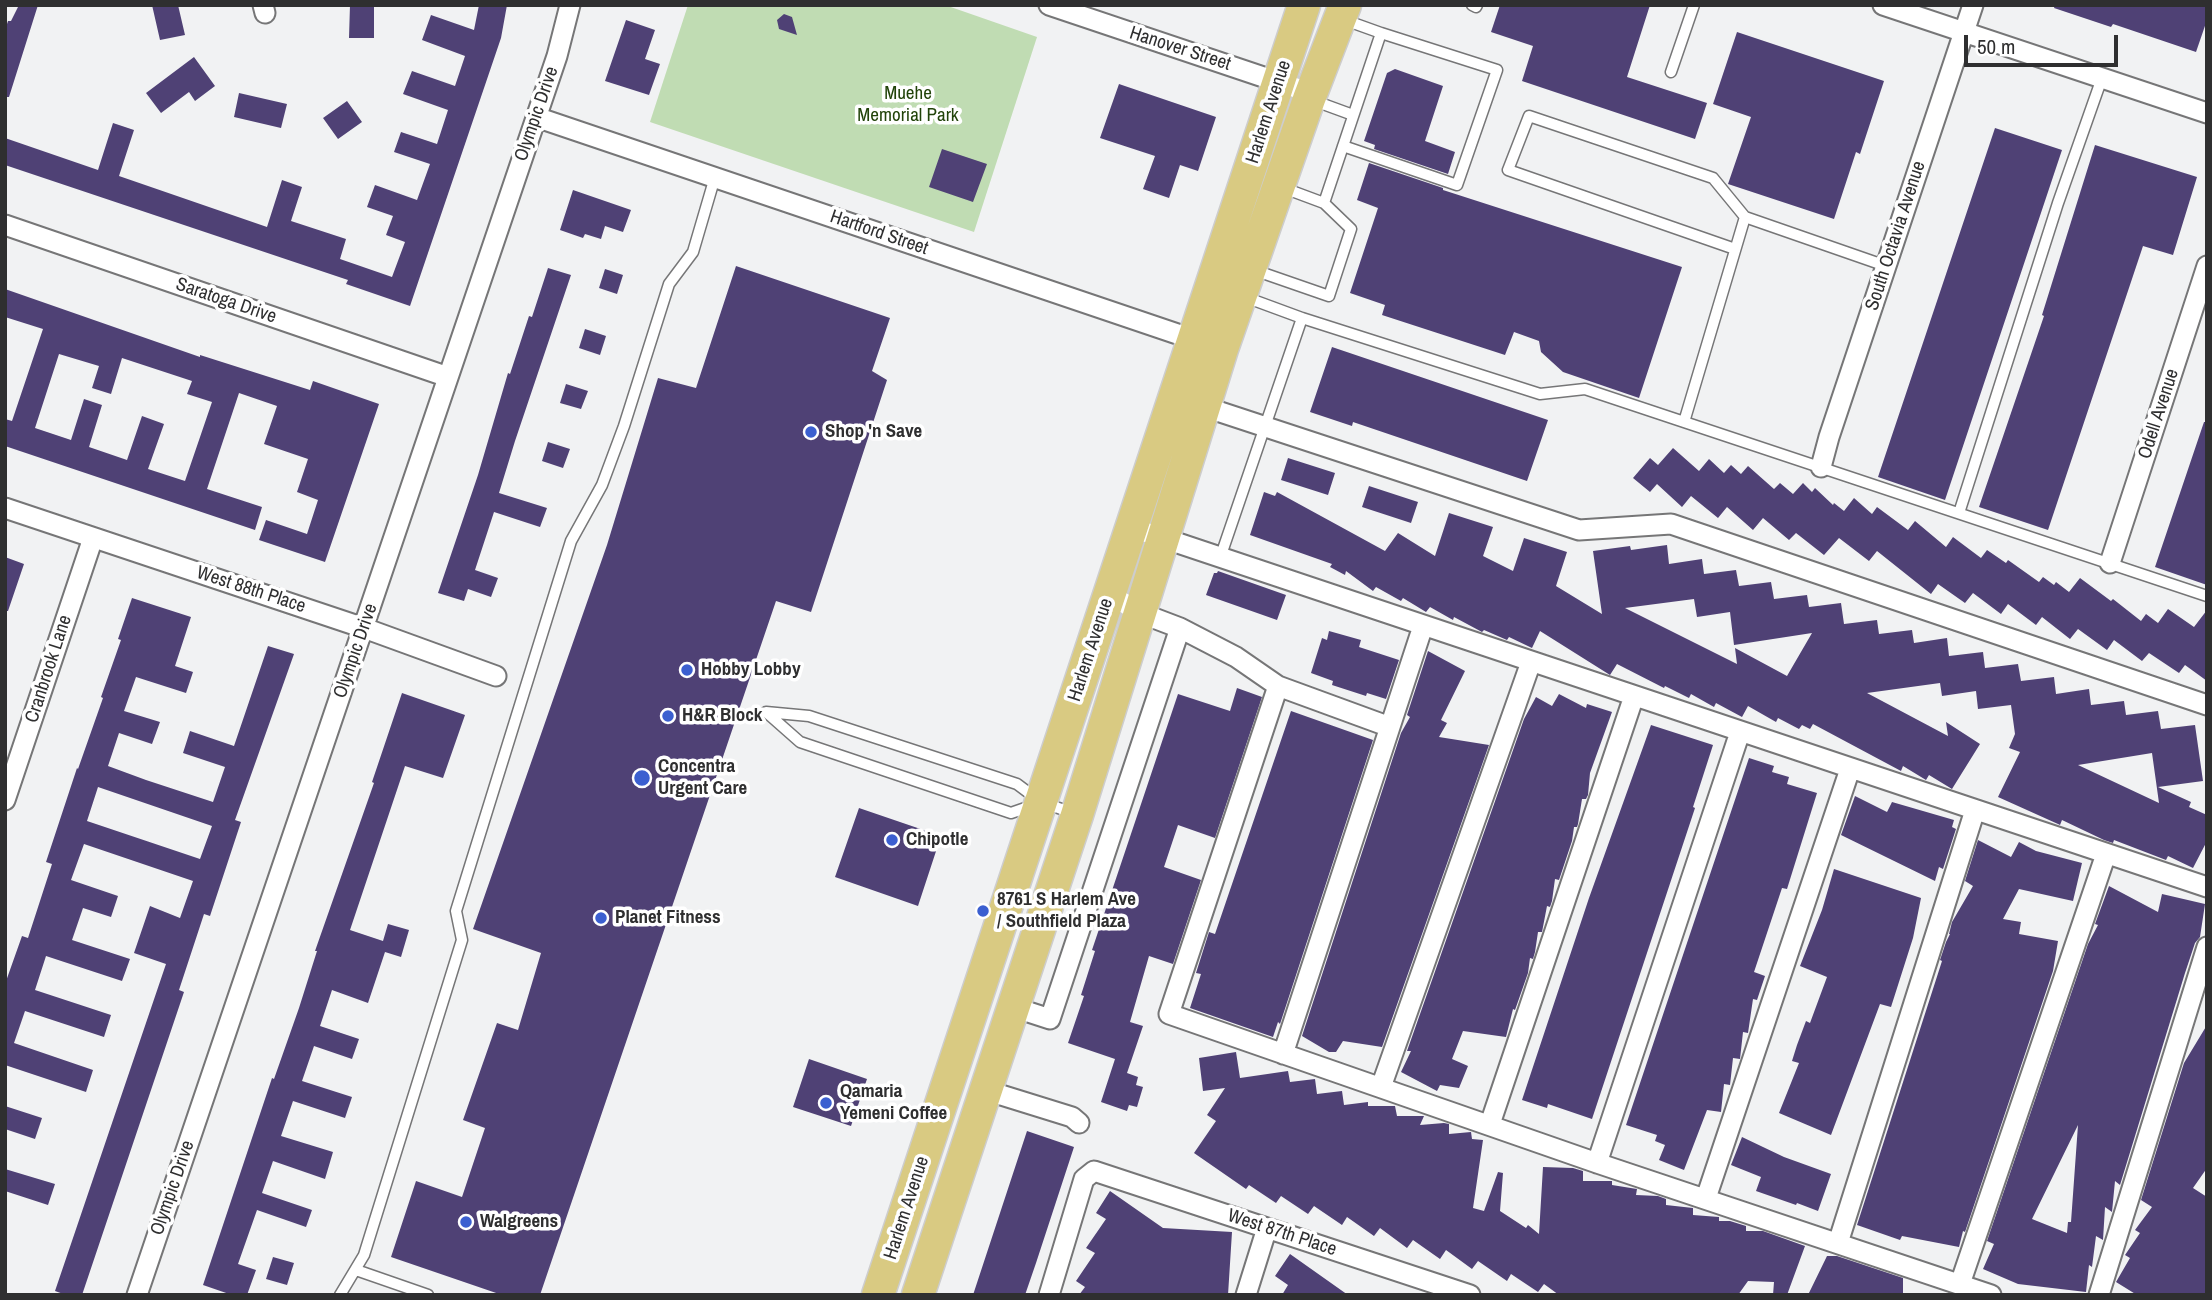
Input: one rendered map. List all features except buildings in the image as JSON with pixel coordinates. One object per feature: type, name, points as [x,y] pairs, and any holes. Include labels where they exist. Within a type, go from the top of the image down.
[{"type":"main road","name":"Harlem Avenue","points":[[918,1295],[1077,815],[1139,612],[1147,533],[1263,182],[1279,82],[1304,5]]},
{"type":"main road","name":"Harlem Avenue","points":[[1263,182],[1310,96],[1343,12]]},
{"type":"main road","name":"Harlem Avenue","points":[[878,1295],[1110,594],[1147,533]]},
{"type":"street","name":"Olympic Drive","points":[[137,1295],[557,55],[570,5]]},
{"type":"street","name":"Hanover Street","points":[[1049,5],[1279,82],[1310,96]]},
{"type":"street","points":[[1883,5],[1916,10],[1964,32],[2207,113]]},
{"type":"street","name":"South Octavia Avenue","points":[[1821,467],[1973,5]]},
{"type":"street","name":"Hartford Street","points":[[536,117],[1208,344]]},
{"type":"street","name":"Saratoga Drive","points":[[5,225],[448,377]]},
{"type":"street","name":"Odell Avenue","points":[[2110,563],[2207,266]]},
{"type":"street","points":[[1189,402],[1579,530],[1671,524],[2207,705]]},
{"type":"street","name":"West 88th Place","points":[[5,509],[364,628],[496,676]]},
{"type":"street","points":[[1147,533],[2207,887]]},
{"type":"street","name":"Cranbrook Lane","points":[[5,800],[93,538]]},
{"type":"street","points":[[1110,594],[1139,612],[1180,628],[1236,657],[1278,686],[1390,727]]},
{"type":"street","points":[[1283,1054],[1423,626]]},
{"type":"street","points":[[1013,1007],[1050,1019],[1180,628]]},
{"type":"street","points":[[1381,1087],[1531,662]]},
{"type":"street","points":[[1278,686],[1169,1014],[1597,1163],[1991,1295]]},
{"type":"street","points":[[1490,1124],[1634,696]]},
{"type":"street","points":[[1597,1163],[1740,732]]},
{"type":"street","points":[[1706,1198],[1850,769]]},
{"type":"street","points":[[1838,1243],[1975,810]]},
{"type":"street","points":[[1960,1284],[2106,854]]},
{"type":"street","points":[[2099,1295],[2207,947]]},
{"type":"street","points":[[985,1090],[1072,1117],[1079,1123]]},
{"type":"street","name":"West 87th Place","points":[[1049,1295],[1084,1179],[1094,1171],[1267,1228],[1444,1291],[1470,1295]]},
{"type":"street","points":[[1246,1295],[1267,1228]]},
{"type":"lane","points":[[1671,72],[1694,5]]},
{"type":"lane","points":[[1343,12],[1381,33],[1497,70],[1457,185],[1343,146]]},
{"type":"lane","points":[[1324,203],[1381,33]]},
{"type":"lane","points":[[1959,513],[2058,203],[2102,78]]},
{"type":"lane","points":[[1310,96],[1353,115]]},
{"type":"lane","points":[[1735,249],[1508,170],[1530,116],[1713,178],[1745,217],[1886,266]]},
{"type":"lane","points":[[340,1295],[364,1255],[462,940],[456,911],[571,541],[602,485],[624,426],[669,284],[693,252],[715,177]]},
{"type":"lane","points":[[1231,276],[1329,296],[1351,229],[1324,203],[1263,182]]},
{"type":"lane","points":[[1684,422],[1745,217]]},
{"type":"lane","points":[[1231,276],[1302,317],[1540,394],[1585,389],[2207,596]]},
{"type":"lane","points":[[1220,558],[1302,317]]},
{"type":"lane","points":[[1041,802],[1011,813],[800,742],[766,712],[809,716],[833,723],[1017,784],[1041,802],[1077,815]]},
{"type":"lane","points":[[356,1269],[428,1295]]},
{"type":"green space","name":"Muehe Memorial Park","points":[[688,5],[945,5],[1037,37],[974,232],[650,122]]},
{"type":"place","name":"Shop 'n Save","points":[[811,432]]},
{"type":"place","name":"Hobby Lobby","points":[[687,670]]},
{"type":"place","name":"H&R Block","points":[[668,716]]},
{"type":"place","name":"Concentra Urgent Care","points":[[642,778]]},
{"type":"place","name":"Chipotle","points":[[892,840]]},
{"type":"place","name":"8761 S Harlem Ave / Southfield Plaza","points":[[983,911]]},
{"type":"place","name":"Planet Fitness","points":[[601,918]]},
{"type":"place","name":"Qamaria Yemeni Coffee","points":[[826,1103]]},
{"type":"place","name":"Walgreens","points":[[466,1222]]}]
